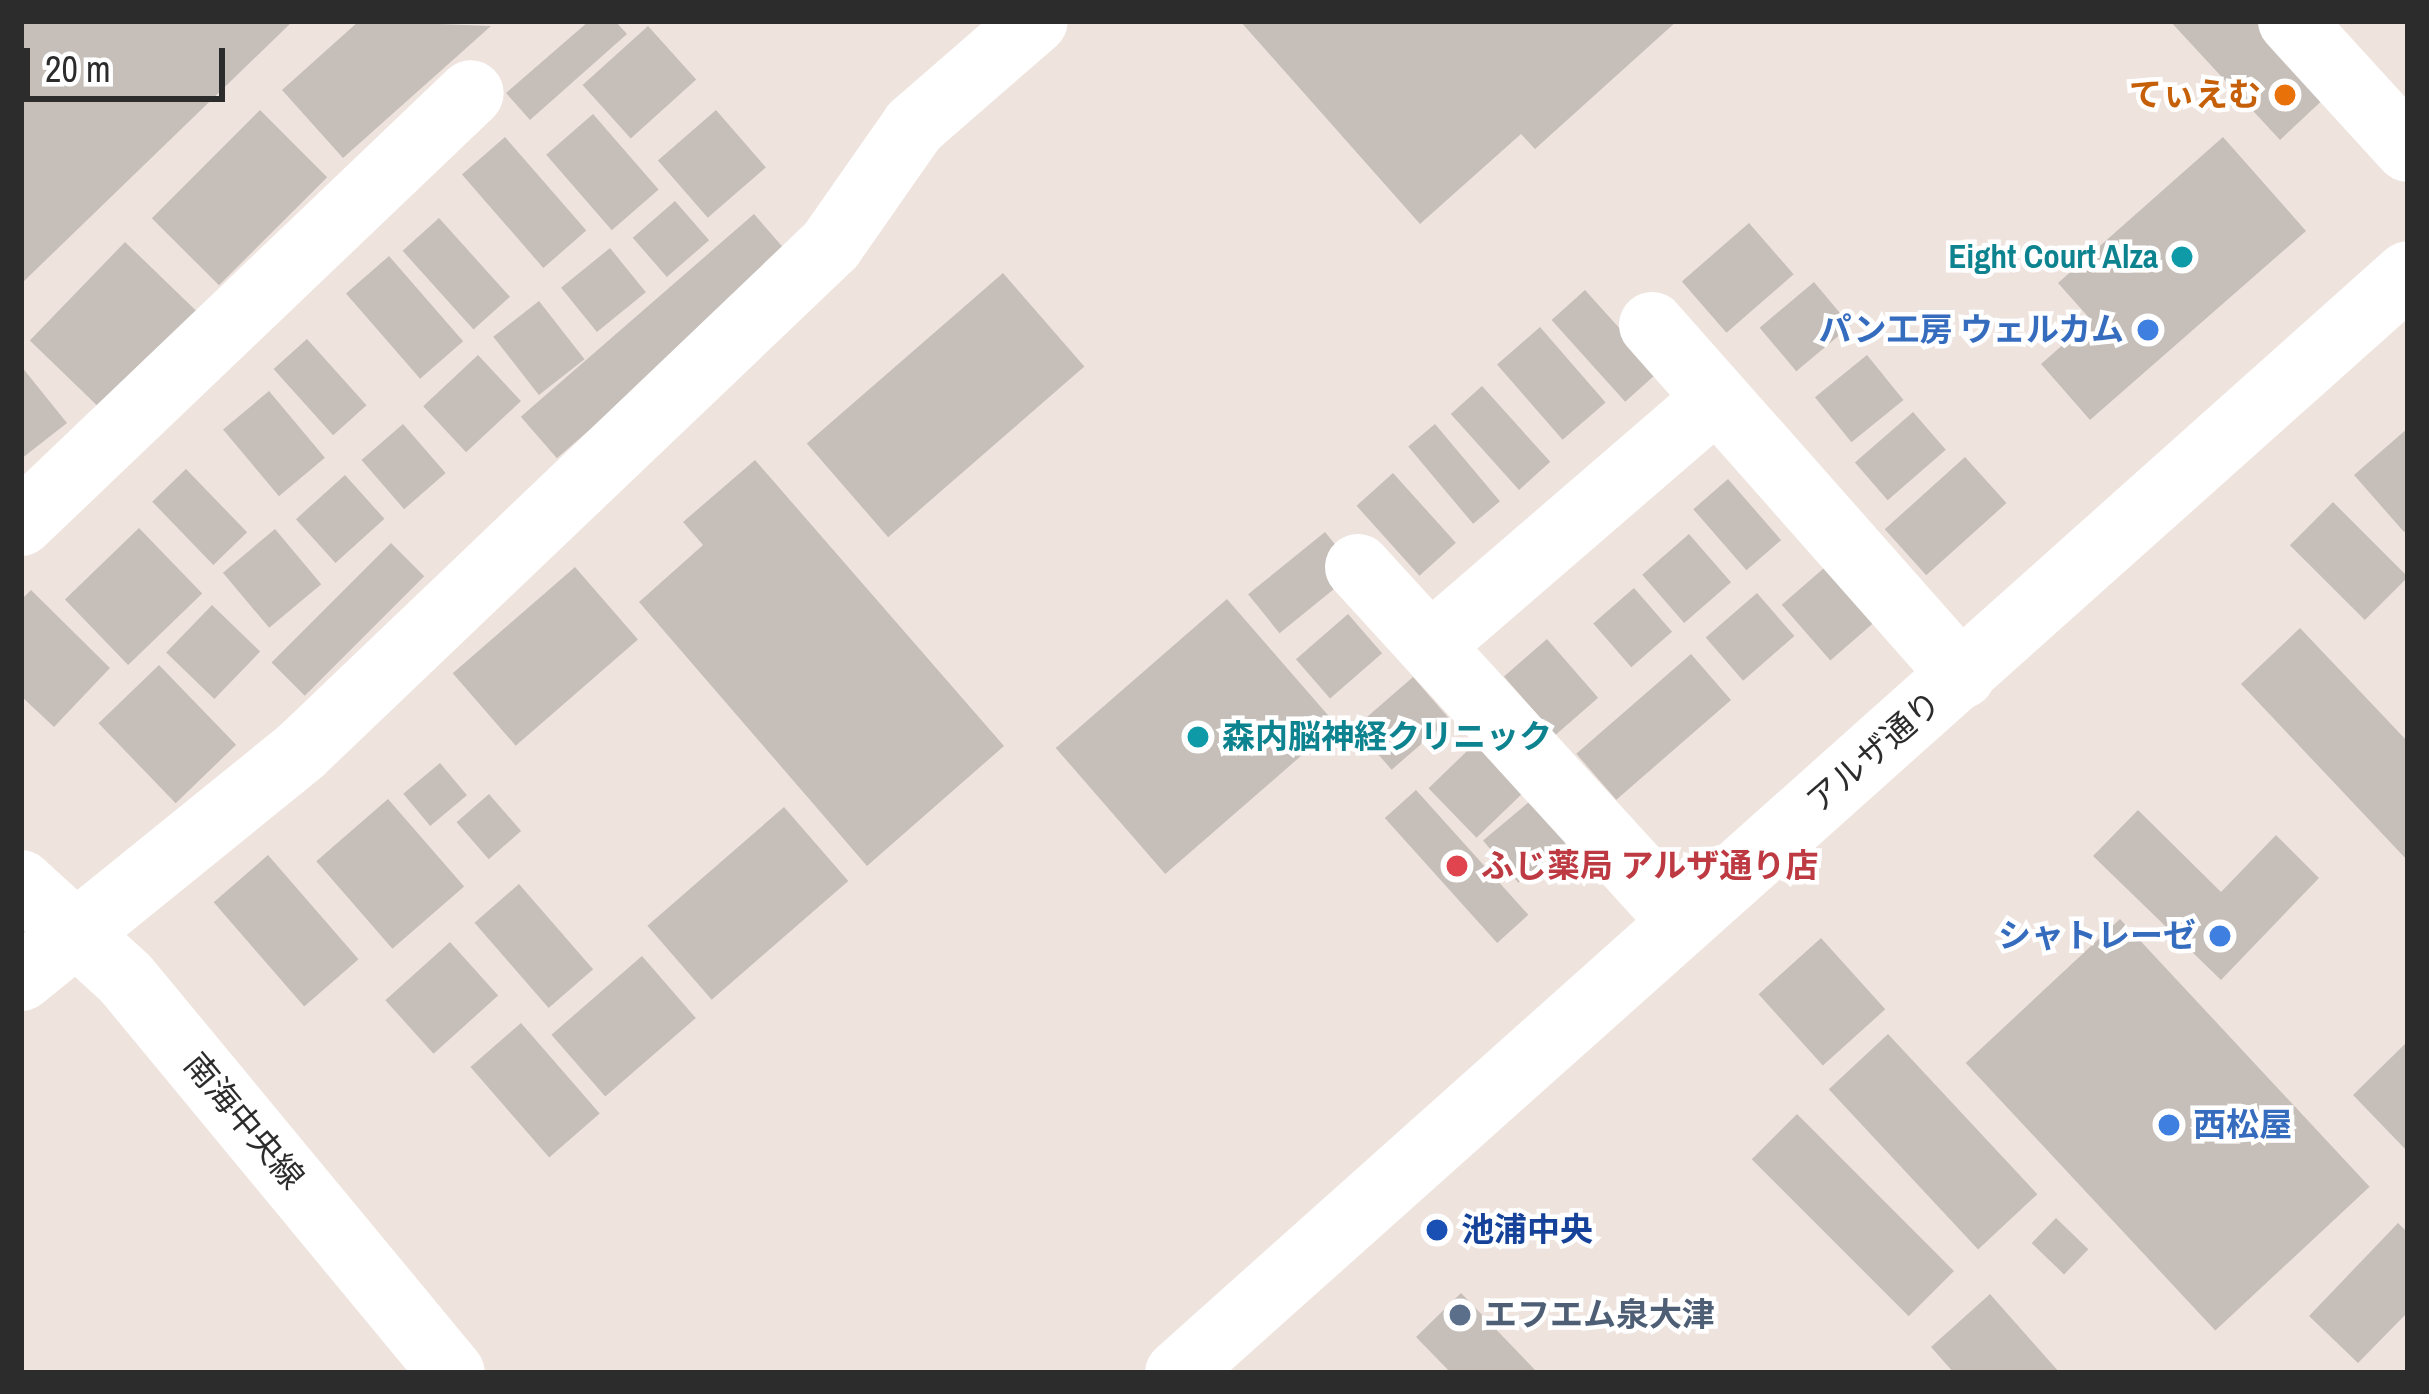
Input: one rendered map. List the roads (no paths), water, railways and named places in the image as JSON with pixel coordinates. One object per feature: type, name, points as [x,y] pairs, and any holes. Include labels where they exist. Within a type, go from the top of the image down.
[{"type":"street","points":[[21,978],[301,751],[831,245],[914,126],[1035,21]]},
{"type":"street","points":[[2290,21],[2408,149]]},
{"type":"street","points":[[21,523],[170,416],[415,176],[471,93]]},
{"type":"street","name":"アルザ通り","points":[[1178,1373],[2408,274]]},
{"type":"street","points":[[1652,325],[1962,676]]},
{"type":"street","points":[[1432,644],[1716,399]]},
{"type":"street","points":[[1358,567],[1680,920]]},
{"type":"street","name":"南海中央線","points":[[21,883],[126,979],[452,1373]]},
{"type":"place","name":"てぃえむ","points":[[2285,95]]},
{"type":"place","name":"Eight Court Alza","points":[[2182,257]]},
{"type":"place","name":"パン工房 ウェルカム","points":[[2148,330]]},
{"type":"place","name":"森内脳神経クリニック","points":[[1198,737]]},
{"type":"place","name":"ふじ薬局 アルザ通り店","points":[[1457,866]]},
{"type":"place","name":"シャトレーゼ","points":[[2220,936]]},
{"type":"place","name":"西松屋","points":[[2169,1125]]},
{"type":"place","name":"池浦中央","points":[[1437,1230]]},
{"type":"place","name":"エフエム泉大津","points":[[1460,1315]]}]
